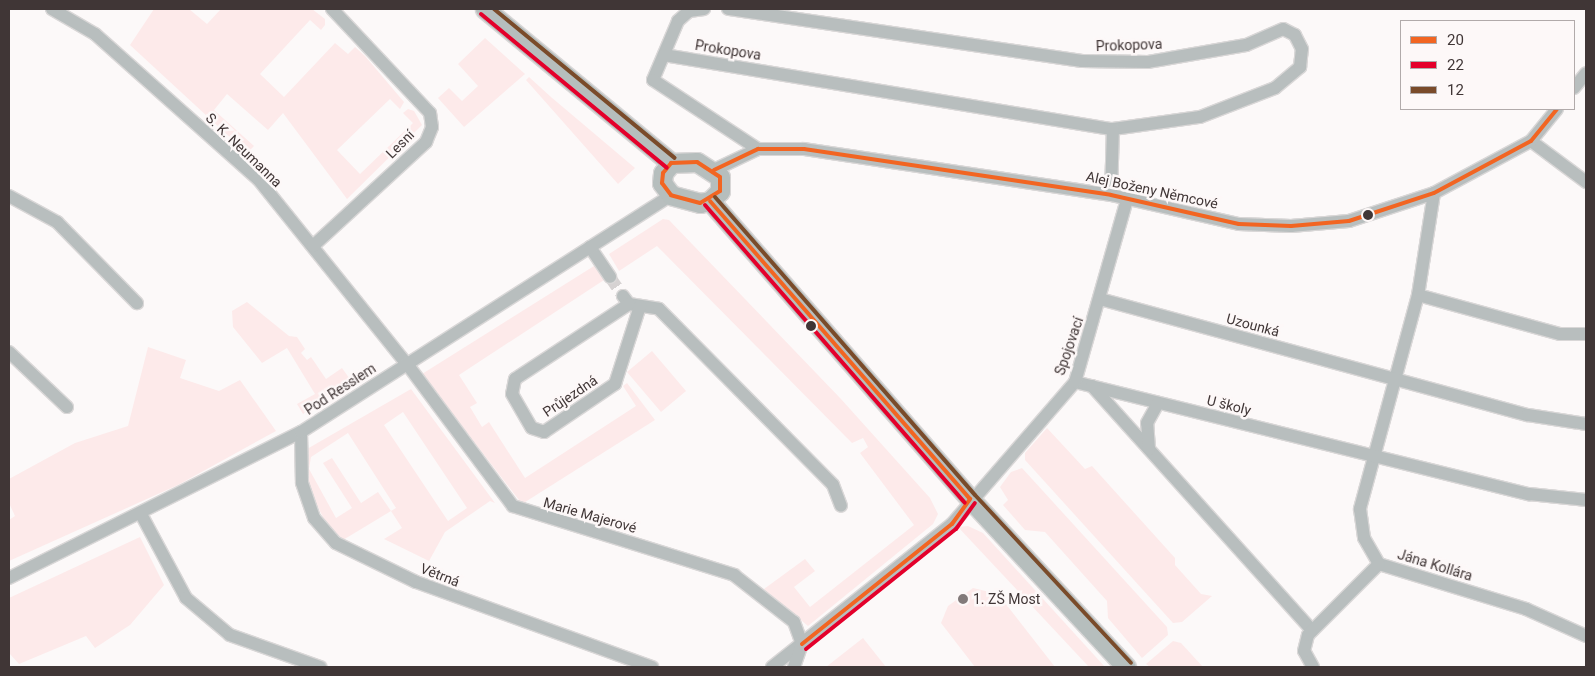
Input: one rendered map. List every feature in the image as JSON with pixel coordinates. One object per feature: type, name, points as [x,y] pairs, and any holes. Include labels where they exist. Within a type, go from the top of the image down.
[{"type":"street","name":"S. K. Neumanna","points":[[52,9],[95,34],[258,179],[407,364]]},
{"type":"street","name":"Lesní","points":[[313,246],[426,142],[432,127],[430,113],[332,9]]},
{"type":"street","points":[[485,9],[671,163],[697,162],[714,170],[720,177],[720,191],[710,201],[688,202],[670,195],[662,183],[663,172],[671,163]]},
{"type":"street","points":[[704,9],[689,11],[678,21],[653,80],[758,149]]},
{"type":"street","name":"Prokopova","points":[[664,55],[1113,129],[1200,117],[1275,88],[1300,67],[1302,49],[1295,35],[1283,29],[1246,45],[1148,62],[1082,61],[762,11],[728,9]]},
{"type":"street","points":[[1575,87],[1586,73]]},
{"type":"street","name":"Alej Boženy Němcové","points":[[714,170],[758,149],[804,149],[1111,195],[1239,224],[1291,226],[1349,221],[1434,193],[1531,141],[1556,110]]},
{"type":"street","points":[[1111,195],[1113,129]]},
{"type":"street","points":[[1531,141],[1586,182]]},
{"type":"street","name":"Jána Kollára","points":[[1434,193],[1418,295],[1398,380],[1360,509],[1364,538],[1379,564],[1526,609],[1586,636]]},
{"type":"street","name":"Pod Resslem","points":[[9,578],[141,514],[301,432],[670,195]]},
{"type":"street","points":[[9,196],[56,222],[137,303]]},
{"type":"street","name":"Spojovací","points":[[772,667],[952,524],[970,499],[1075,382],[1127,199]]},
{"type":"street","points":[[710,201],[970,499],[1126,667]]},
{"type":"street","points":[[590,247],[610,276]]},
{"type":"street","points":[[1418,295],[1560,334],[1586,334]]},
{"type":"street","name":"Uzounká","points":[[1100,299],[1528,415],[1586,424]]},
{"type":"street","points":[[631,302],[660,310],[833,485],[841,506]]},
{"type":"street","name":"Průjezdná","points":[[631,302],[614,384],[544,432],[532,428],[512,394],[516,379],[631,302]]},
{"type":"street","points":[[9,352],[68,407]]},
{"type":"street","name":"Marie Majerové","points":[[407,364],[513,506],[734,575],[794,622],[802,644]]},
{"type":"street","name":"U školy","points":[[1075,382],[1375,458],[1529,494],[1586,500]]},
{"type":"street","points":[[1092,386],[1312,630]]},
{"type":"street","points":[[1148,449],[1147,424],[1158,403]]},
{"type":"street","name":"Větrná","points":[[301,432],[302,483],[314,518],[336,543],[416,582],[652,667]]},
{"type":"street","points":[[141,514],[186,598],[215,623],[230,635],[320,667]]},
{"type":"street","points":[[1313,667],[1304,651],[1312,630],[1379,564]]},
{"type":"street","points":[[794,667],[802,644]]},
{"type":"shaded area","points":[[154,9],[189,9],[207,24],[221,9],[312,9],[325,19],[325,25],[321,30],[310,20],[260,74],[284,97],[335,43],[348,54],[355,47],[365,56],[404,102],[400,109],[390,99],[337,150],[360,174],[413,123],[403,113],[408,109],[414,111],[422,125],[347,199],[283,113],[268,130],[227,94],[214,110],[254,146],[247,153],[130,45]]},
{"type":"shaded area","points":[[485,38],[525,74],[464,127],[438,98],[449,88],[462,101],[478,86],[458,64]]},
{"type":"shaded area","points":[[529,77],[635,168],[618,184],[526,80]]},
{"type":"shaded area","points":[[663,219],[669,220],[841,399],[930,498],[938,514],[933,524],[808,626],[764,589],[805,559],[815,571],[794,587],[810,607],[914,525],[860,453],[868,447],[863,438],[852,443],[657,246],[619,271],[609,254]]},
{"type":"shaded area","points":[[594,266],[604,280],[459,375],[477,403],[470,407],[482,427],[489,422],[525,478],[636,406],[623,386],[627,383],[655,420],[522,504],[422,374]]},
{"type":"shaded area","points":[[247,302],[289,336],[297,337],[305,349],[301,353],[307,360],[311,357],[326,379],[342,368],[352,382],[303,414],[297,404],[315,394],[287,348],[262,363],[233,327],[232,311]]},
{"type":"shaded area","points":[[148,347],[186,360],[180,378],[219,391],[240,380],[276,431],[178,485],[9,561],[9,520],[15,516],[9,503],[9,479],[75,443],[128,426]]},
{"type":"shaded area","points":[[652,351],[686,391],[661,412],[627,372]]},
{"type":"shaded area","points":[[411,389],[495,503],[490,501],[445,532],[429,561],[384,539],[402,528],[391,511],[343,540],[326,523],[307,486],[307,449]],"holes":[[[403,412],[467,508],[448,521],[384,425]],[[348,433],[396,508],[391,511],[378,492],[361,503],[332,458],[323,463],[352,508],[336,518],[309,469],[311,457]]]},
{"type":"shaded area","points":[[1047,428],[1085,469],[1092,466],[1175,558],[1175,565],[1201,594],[1212,596],[1182,622],[1173,623],[1025,460],[1025,453]]},
{"type":"shaded area","points":[[1022,468],[1167,627],[1168,635],[1142,658],[1108,618],[1107,601],[1045,532],[1025,530],[1003,505],[1008,500],[1000,487],[1011,472]]},
{"type":"shaded area","points":[[968,526],[983,533],[1105,667],[1089,667],[958,527]]},
{"type":"shaded area","points":[[140,537],[164,585],[130,625],[95,648],[86,636],[19,664],[9,653],[9,598]]},
{"type":"shaded area","points":[[973,588],[998,594],[1055,667],[975,667],[941,623],[948,606]]},
{"type":"shaded area","points":[[863,638],[886,667],[826,667]]},
{"type":"shaded area","points":[[1173,641],[1181,643],[1203,667],[1150,667],[1146,664]]},
{"type":"tunnel","points":[[610,277],[623,296]]},
{"type":"transit line","name":"12","points":[[494,9],[675,158]]},
{"type":"transit line","name":"22","points":[[481,14],[667,168]]},
{"type":"transit line","name":"20","points":[[714,170],[758,149],[804,149],[1111,195],[1239,224],[1291,226],[1349,221],[1434,193],[1531,141],[1556,110]]},
{"type":"transit line","name":"20","points":[[697,162],[720,177],[720,191],[700,203],[671,195],[662,183],[663,173],[671,163],[697,162]]},
{"type":"transit line","name":"12","points":[[715,197],[975,495],[1131,663]]},
{"type":"transit line","name":"20","points":[[710,201],[970,499]]},
{"type":"transit line","name":"22","points":[[705,205],[965,503]]},
{"type":"transit line","name":"20","points":[[802,644],[952,524],[970,499]]},
{"type":"transit line","name":"22","points":[[806,649],[956,529],[975,503]]},
{"type":"place","name":"1. ZŠ Most","points":[[963,599]]}]
